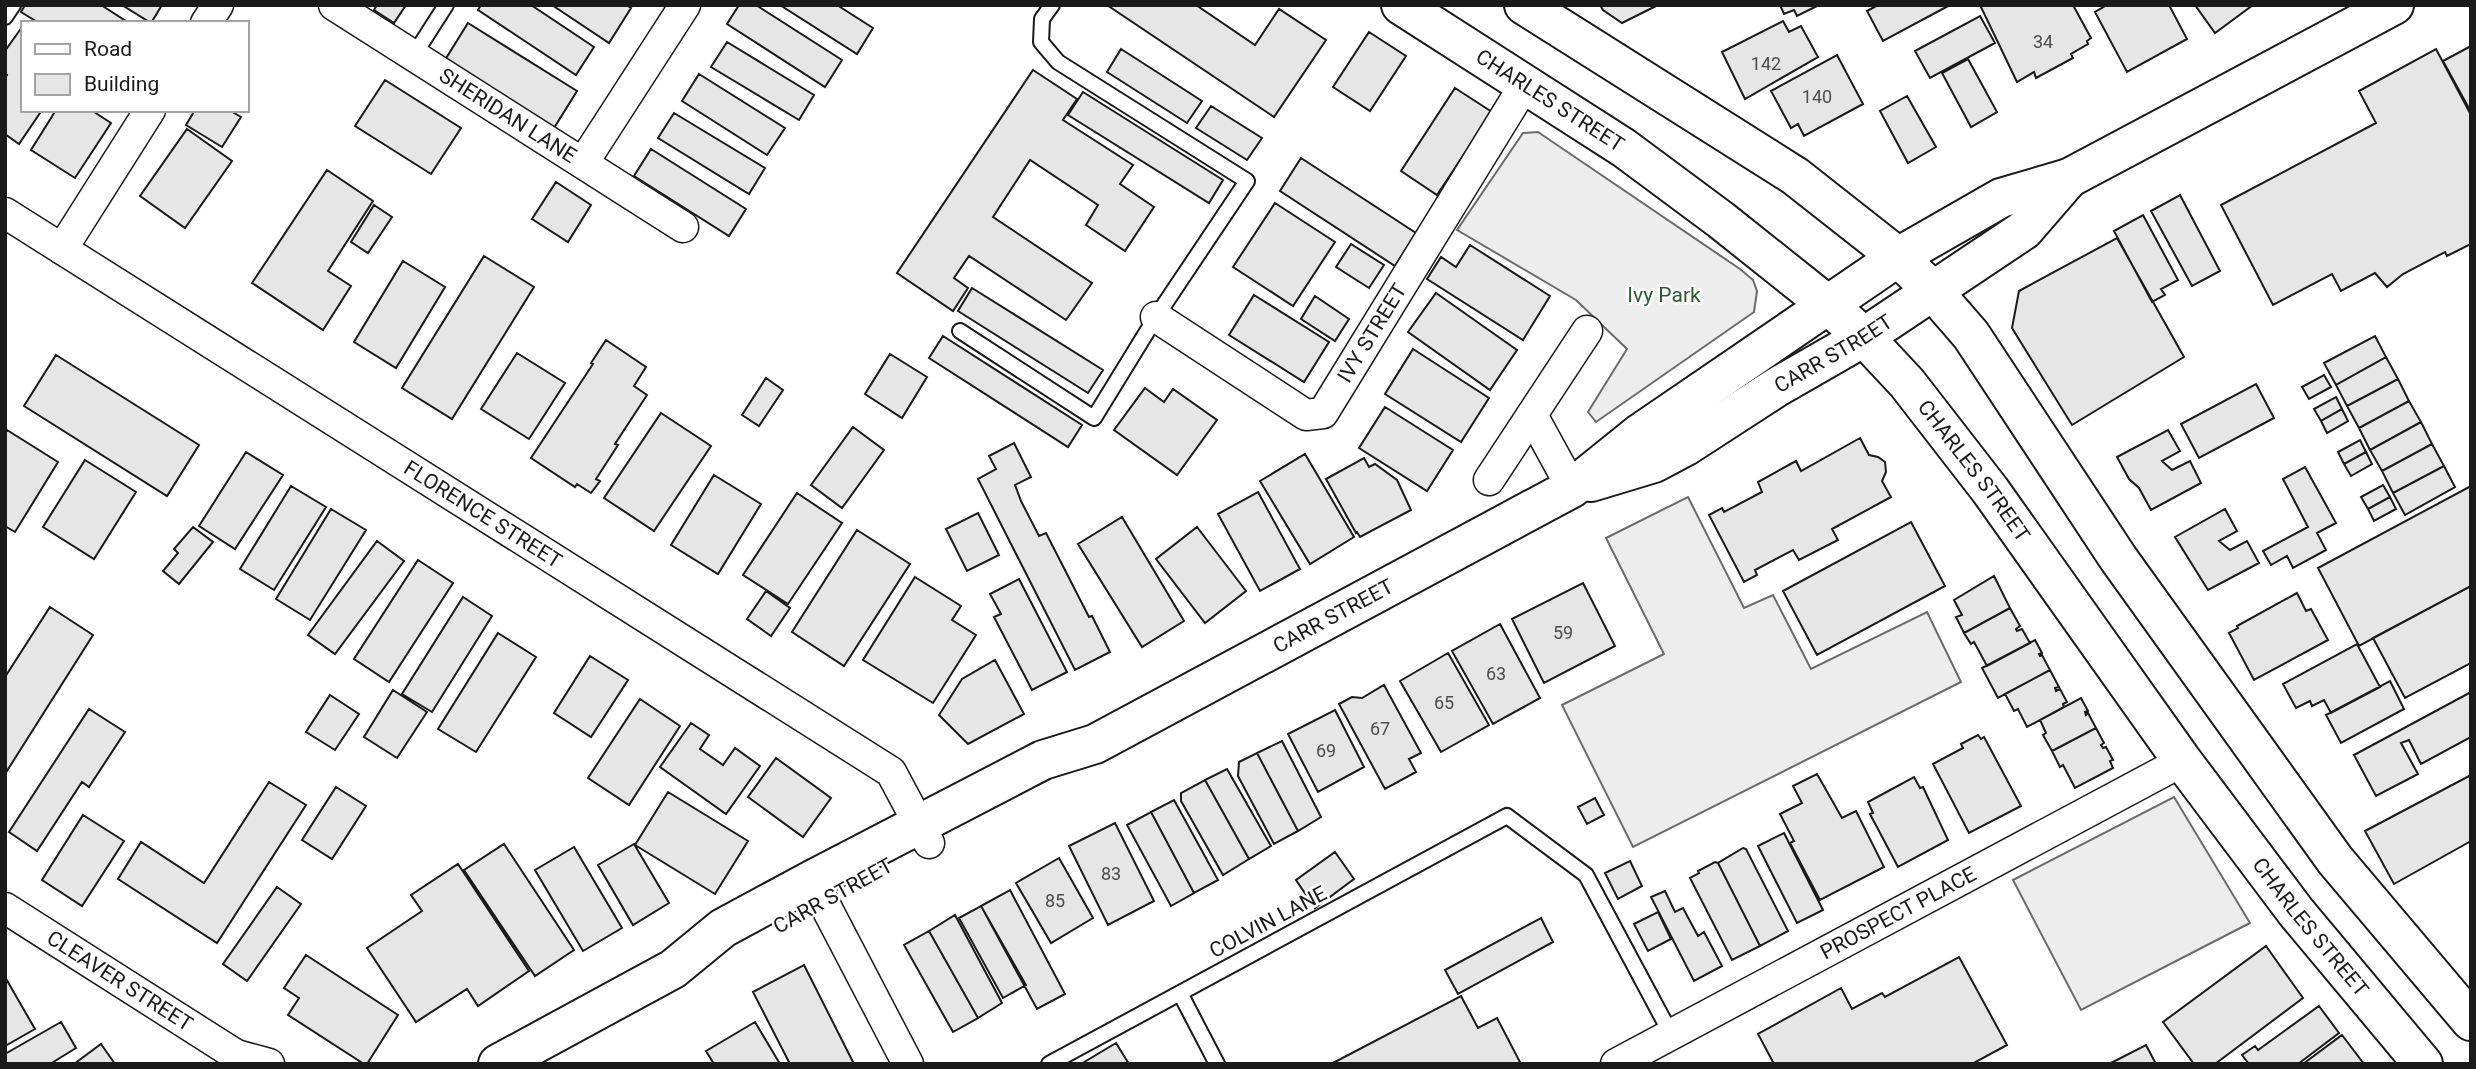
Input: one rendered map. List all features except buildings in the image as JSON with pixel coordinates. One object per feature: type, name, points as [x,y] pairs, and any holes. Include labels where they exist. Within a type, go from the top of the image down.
[{"type":"main road","name":"CHARLES STREET","points":[[1401,5],[1624,148],[1721,220],[1864,337],[1907,383],[1990,489],[2181,759],[2296,912],[2423,1064]]},
{"type":"main road","points":[[1524,5],[1795,176],[1898,257],[1933,290],[1970,335],[2118,558],[2335,860],[2471,1021]]},
{"type":"main road","name":"CARR STREET","points":[[498,1064],[673,969],[723,928],[818,890],[924,834],[1043,760],[1095,744],[1572,488],[1639,434],[1898,257],[2001,198],[2069,178],[2394,5]]},
{"type":"main road","name":"CARR STREET","points":[[1572,488],[1654,463],[1864,337],[2024,230],[2069,178]]},
{"type":"street","points":[[207,21],[218,5]]},
{"type":"street","name":"SHERIDAN LANE","points":[[334,5],[683,227]]},
{"type":"street","points":[[583,163],[685,5]]},
{"type":"street","name":"IVY STREET","points":[[1156,317],[1306,415],[1323,413],[1524,86]]},
{"type":"street","points":[[62,249],[149,112]]},
{"type":"street","name":"FLORENCE STREET","points":[[5,214],[891,772],[924,834]]},
{"type":"street","points":[[1489,480],[1587,331]]},
{"type":"street","points":[[1532,415],[1572,488]]},
{"type":"street","name":"PROSPECT PLACE","points":[[1615,1064],[2181,759]]},
{"type":"street","points":[[818,890],[908,1064]]},
{"type":"street","name":"CLEAVER STREET","points":[[5,908],[238,1059],[269,1064]]},
{"type":"lane","points":[[5,17],[13,5]]},
{"type":"lane","points":[[415,55],[446,5]]},
{"type":"lane","points":[[960,331],[1094,418],[1156,317],[1247,181],[1058,62],[1041,42],[1042,19],[1052,5]]},
{"type":"lane","name":"COLVIN LANE","points":[[1049,1064],[1507,816],[1586,875],[1671,1034]]},
{"type":"lane","points":[[1180,993],[1217,1064]]},
{"type":"shaded area","name":"Ivy Park","points":[[1538,132],[1740,269],[1753,280],[1757,291],[1754,312],[1596,422],[1588,412],[1627,349],[1576,300],[1457,230],[1523,133]]},
{"type":"shaded area","points":[[1688,497],[1744,608],[1773,595],[1811,669],[1927,612],[1961,682],[1633,847],[1562,705],[1664,654],[1606,538]]},
{"type":"shaded area","points":[[2174,797],[2250,923],[2081,1010],[2013,880]]}]
